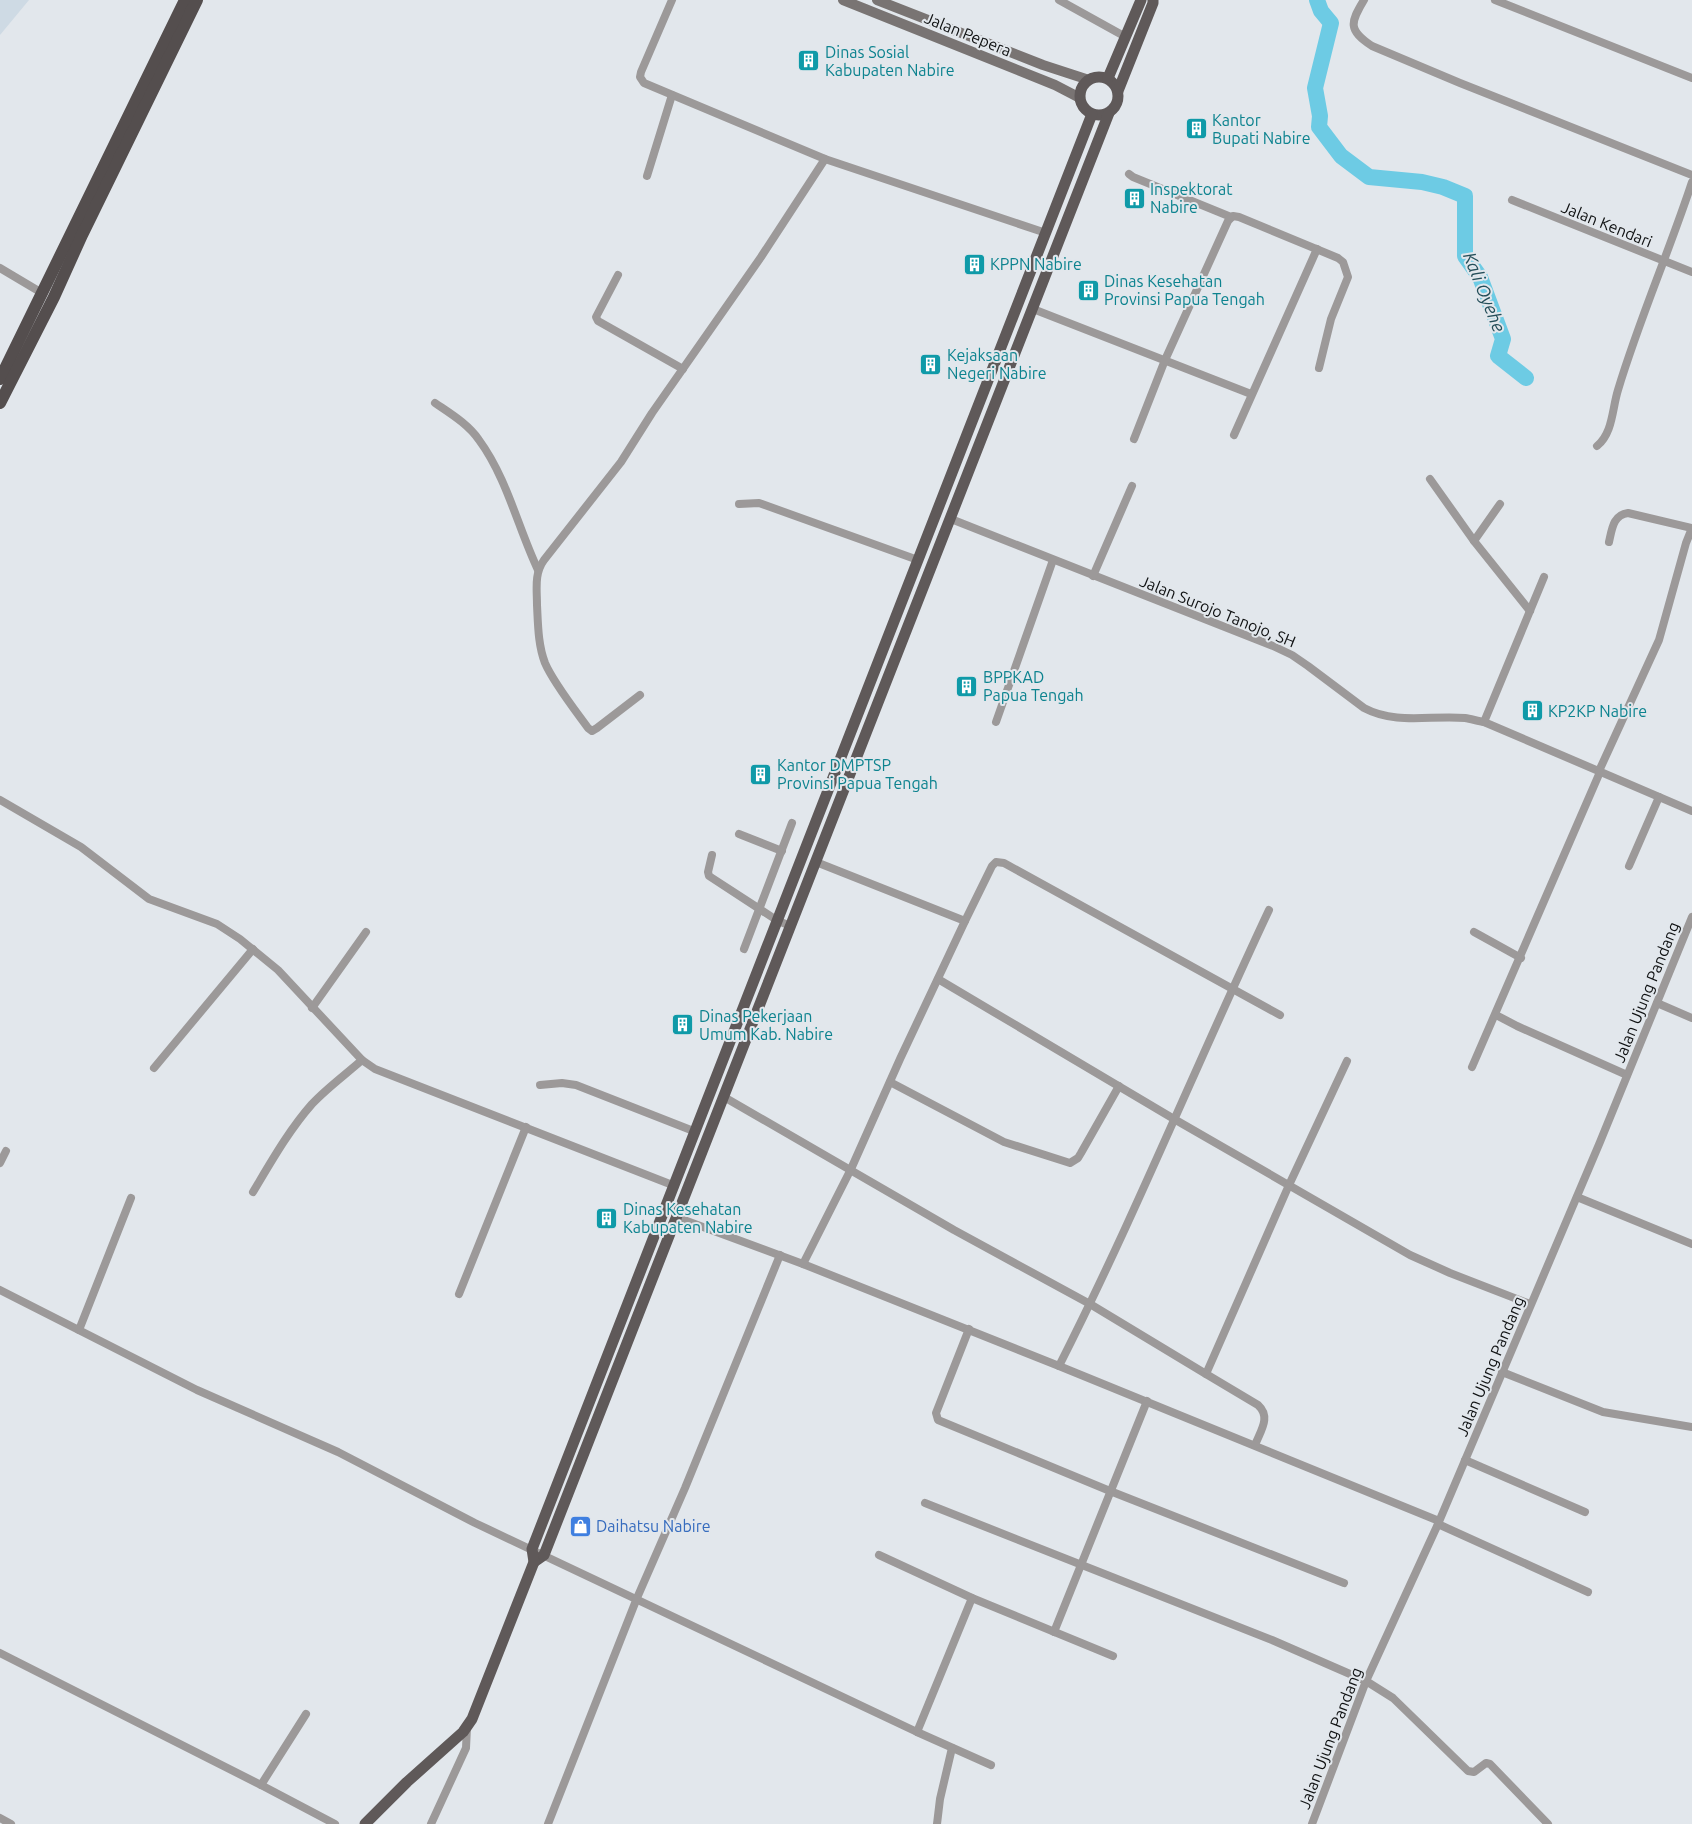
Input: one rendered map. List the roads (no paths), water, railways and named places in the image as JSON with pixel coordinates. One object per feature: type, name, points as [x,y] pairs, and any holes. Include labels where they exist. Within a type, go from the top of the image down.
[{"type":"highway","points":[[0,403],[37,330],[63,261],[185,0]]},
{"type":"highway","points":[[0,380],[42,293],[63,261],[197,0]]},
{"type":"main road","name":"Jalan Pepera","points":[[843,0],[1055,85],[1080,98]]},
{"type":"main road","name":"Jalan Pepera","points":[[877,0],[1043,65],[1089,80]]},
{"type":"main road","points":[[1108,78],[1124,36],[1141,0]]},
{"type":"main road","points":[[1118,91],[1153,0]]},
{"type":"main road","points":[[891,19],[895,7]]},
{"type":"main road","points":[[534,1562],[544,1555],[1109,112],[1118,102],[1116,85],[1108,78],[1095,77],[1089,80],[1083,85],[1080,98],[1086,110],[1092,114],[1103,115],[1109,112]]},
{"type":"main road","points":[[365,1824],[406,1782],[467,1727],[472,1719],[534,1562],[532,1550],[1092,114]]},
{"type":"main road","points":[[990,377],[1004,382]]},
{"type":"main road","points":[[900,607],[914,612]]},
{"type":"street","points":[[672,0],[644,63],[640,77],[644,83],[825,159],[1046,233]]},
{"type":"street","points":[[1059,0],[1124,36]]},
{"type":"street","points":[[1364,0],[1353,24],[1359,38],[1372,46],[1692,175]]},
{"type":"street","points":[[1495,0],[1692,78]]},
{"type":"street","points":[[647,176],[672,95]]},
{"type":"street","points":[[640,695],[597,728],[592,730],[588,728],[548,670],[543,656],[536,585],[538,570],[621,462],[641,429],[761,257],[825,159]]},
{"type":"street","points":[[1129,174],[1231,217],[1240,217],[1317,248],[1344,262],[1348,276],[1331,319],[1319,368]]},
{"type":"street","points":[[1597,446],[1609,430],[1616,395],[1628,358],[1665,262],[1692,182]]},
{"type":"street","name":"Jalan Kendari","points":[[1512,200],[1692,272]]},
{"type":"street","points":[[1134,439],[1165,360],[1231,217]]},
{"type":"street","points":[[1234,435],[1317,248]]},
{"type":"street","points":[[0,268],[42,293]]},
{"type":"street","points":[[618,275],[596,317],[598,321],[683,369]]},
{"type":"street","points":[[1033,309],[1251,394]]},
{"type":"street","points":[[436,403],[466,426],[478,439],[490,458],[538,570]]},
{"type":"street","points":[[1430,479],[1474,540],[1530,611]]},
{"type":"street","points":[[1093,576],[1132,486]]},
{"type":"street","points":[[738,504],[759,503],[918,560]]},
{"type":"street","points":[[1474,540],[1500,504]]},
{"type":"street","points":[[1472,1067],[1659,640],[1686,543],[1692,528],[1622,514],[1617,517],[1613,524],[1610,542]]},
{"type":"street","name":"Jalan Surojo Tanojo, SH","points":[[951,519],[1283,650],[1308,666],[1364,708],[1376,714],[1395,718],[1466,718],[1484,722],[1692,811]]},
{"type":"street","points":[[996,722],[1053,560]]},
{"type":"street","points":[[1484,722],[1544,578]]},
{"type":"street","points":[[1629,866],[1659,797]]},
{"type":"street","points":[[0,800],[81,846],[149,899],[217,924],[253,949],[278,970],[362,1060],[375,1069],[675,1186]]},
{"type":"street","points":[[744,949],[792,823]]},
{"type":"street","points":[[739,834],[782,851]]},
{"type":"street","points":[[712,855],[708,872],[709,876],[778,921],[791,926]]},
{"type":"street","points":[[803,1264],[851,1169],[965,921],[992,866],[998,861],[1280,1015]]},
{"type":"street","points":[[816,862],[965,921]]},
{"type":"street","points":[[1059,1366],[1090,1304],[1269,910]]},
{"type":"street","name":"Jalan Ujung Pandang","points":[[1312,1824],[1366,1681],[1465,1460],[1577,1197],[1692,917]]},
{"type":"street","points":[[312,1008],[366,932]]},
{"type":"street","points":[[1474,932],[1521,958]]},
{"type":"street","points":[[154,1068],[253,949]]},
{"type":"street","points":[[938,979],[1174,1119],[1420,1260],[1530,1304]]},
{"type":"street","points":[[1656,1003],[1692,1018]]},
{"type":"street","points":[[1496,1015],[1627,1075]]},
{"type":"street","points":[[253,1192],[312,1104],[362,1060]]},
{"type":"street","points":[[1206,1374],[1289,1185],[1347,1061]]},
{"type":"street","points":[[890,1082],[1004,1142],[1070,1163],[1078,1158],[1119,1086]]},
{"type":"street","points":[[540,1085],[562,1083],[576,1085],[696,1132]]},
{"type":"street","points":[[724,1097],[954,1230],[1090,1304],[1258,1405],[1264,1410],[1265,1419],[1255,1445]]},
{"type":"street","points":[[459,1294],[526,1128]]},
{"type":"street","points":[[0,1163],[6,1151]]},
{"type":"street","points":[[1577,1197],[1692,1244]]},
{"type":"street","points":[[79,1330],[131,1198]]},
{"type":"street","points":[[676,1217],[803,1264],[1255,1445],[1438,1522],[1588,1592]]},
{"type":"street","points":[[548,1824],[638,1598],[780,1255]]},
{"type":"street","points":[[0,1290],[196,1390],[338,1452],[475,1523],[638,1598],[917,1732],[991,1765]]},
{"type":"street","points":[[970,1330],[936,1413],[936,1418],[1110,1491],[1344,1583]]},
{"type":"street","points":[[1502,1372],[1603,1412],[1692,1428]]},
{"type":"street","points":[[1054,1632],[1146,1401]]},
{"type":"street","points":[[1465,1460],[1585,1512]]},
{"type":"street","points":[[925,1503],[1272,1640],[1366,1681],[1393,1698],[1468,1771],[1474,1772],[1486,1763],[1490,1764],[1548,1824]]},
{"type":"street","points":[[879,1555],[972,1598],[1113,1656]]},
{"type":"street","points":[[917,1732],[972,1598]]},
{"type":"street","points":[[0,1653],[335,1824]]},
{"type":"street","points":[[261,1785],[306,1714]]},
{"type":"street","points":[[431,1824],[466,1748],[467,1727]]},
{"type":"street","points":[[937,1824],[940,1799],[952,1748]]},
{"type":"street","points":[[0,1818],[11,1824]]},
{"type":"waterway","name":"Kali Oyehe","points":[[1317,0],[1321,11],[1331,23],[1315,88],[1320,116],[1319,127],[1341,156],[1369,177],[1422,182],[1443,187],[1465,196],[1465,256],[1480,277],[1503,339],[1498,356],[1526,378]]},
{"type":"place","name":"Dinas Sosial Kabupaten Nabire","points":[[809,61]]},
{"type":"place","name":"Kantor Bupati Nabire","points":[[1196,129]]},
{"type":"place","name":"Inspektorat Nabire","points":[[1134,198]]},
{"type":"place","name":"KPPN Nabire","points":[[974,264]]},
{"type":"place","name":"Dinas Kesehatan Provinsi Papua Tengah","points":[[1088,290]]},
{"type":"place","name":"Kejaksaan Negeri Nabire","points":[[931,364]]},
{"type":"place","name":"BPPKAD Papua Tengah","points":[[967,686]]},
{"type":"place","name":"KP2KP Nabire","points":[[1532,711]]},
{"type":"place","name":"Kantor DMPTSP Provinsi Papua Tengah","points":[[761,774]]},
{"type":"place","name":"Dinas Pekerjaan Umum Kab. Nabire","points":[[683,1025]]},
{"type":"place","name":"Dinas Kesehatan Kabupaten Nabire","points":[[607,1218]]},
{"type":"place","name":"Daihatsu Nabire","points":[[580,1526]]}]
